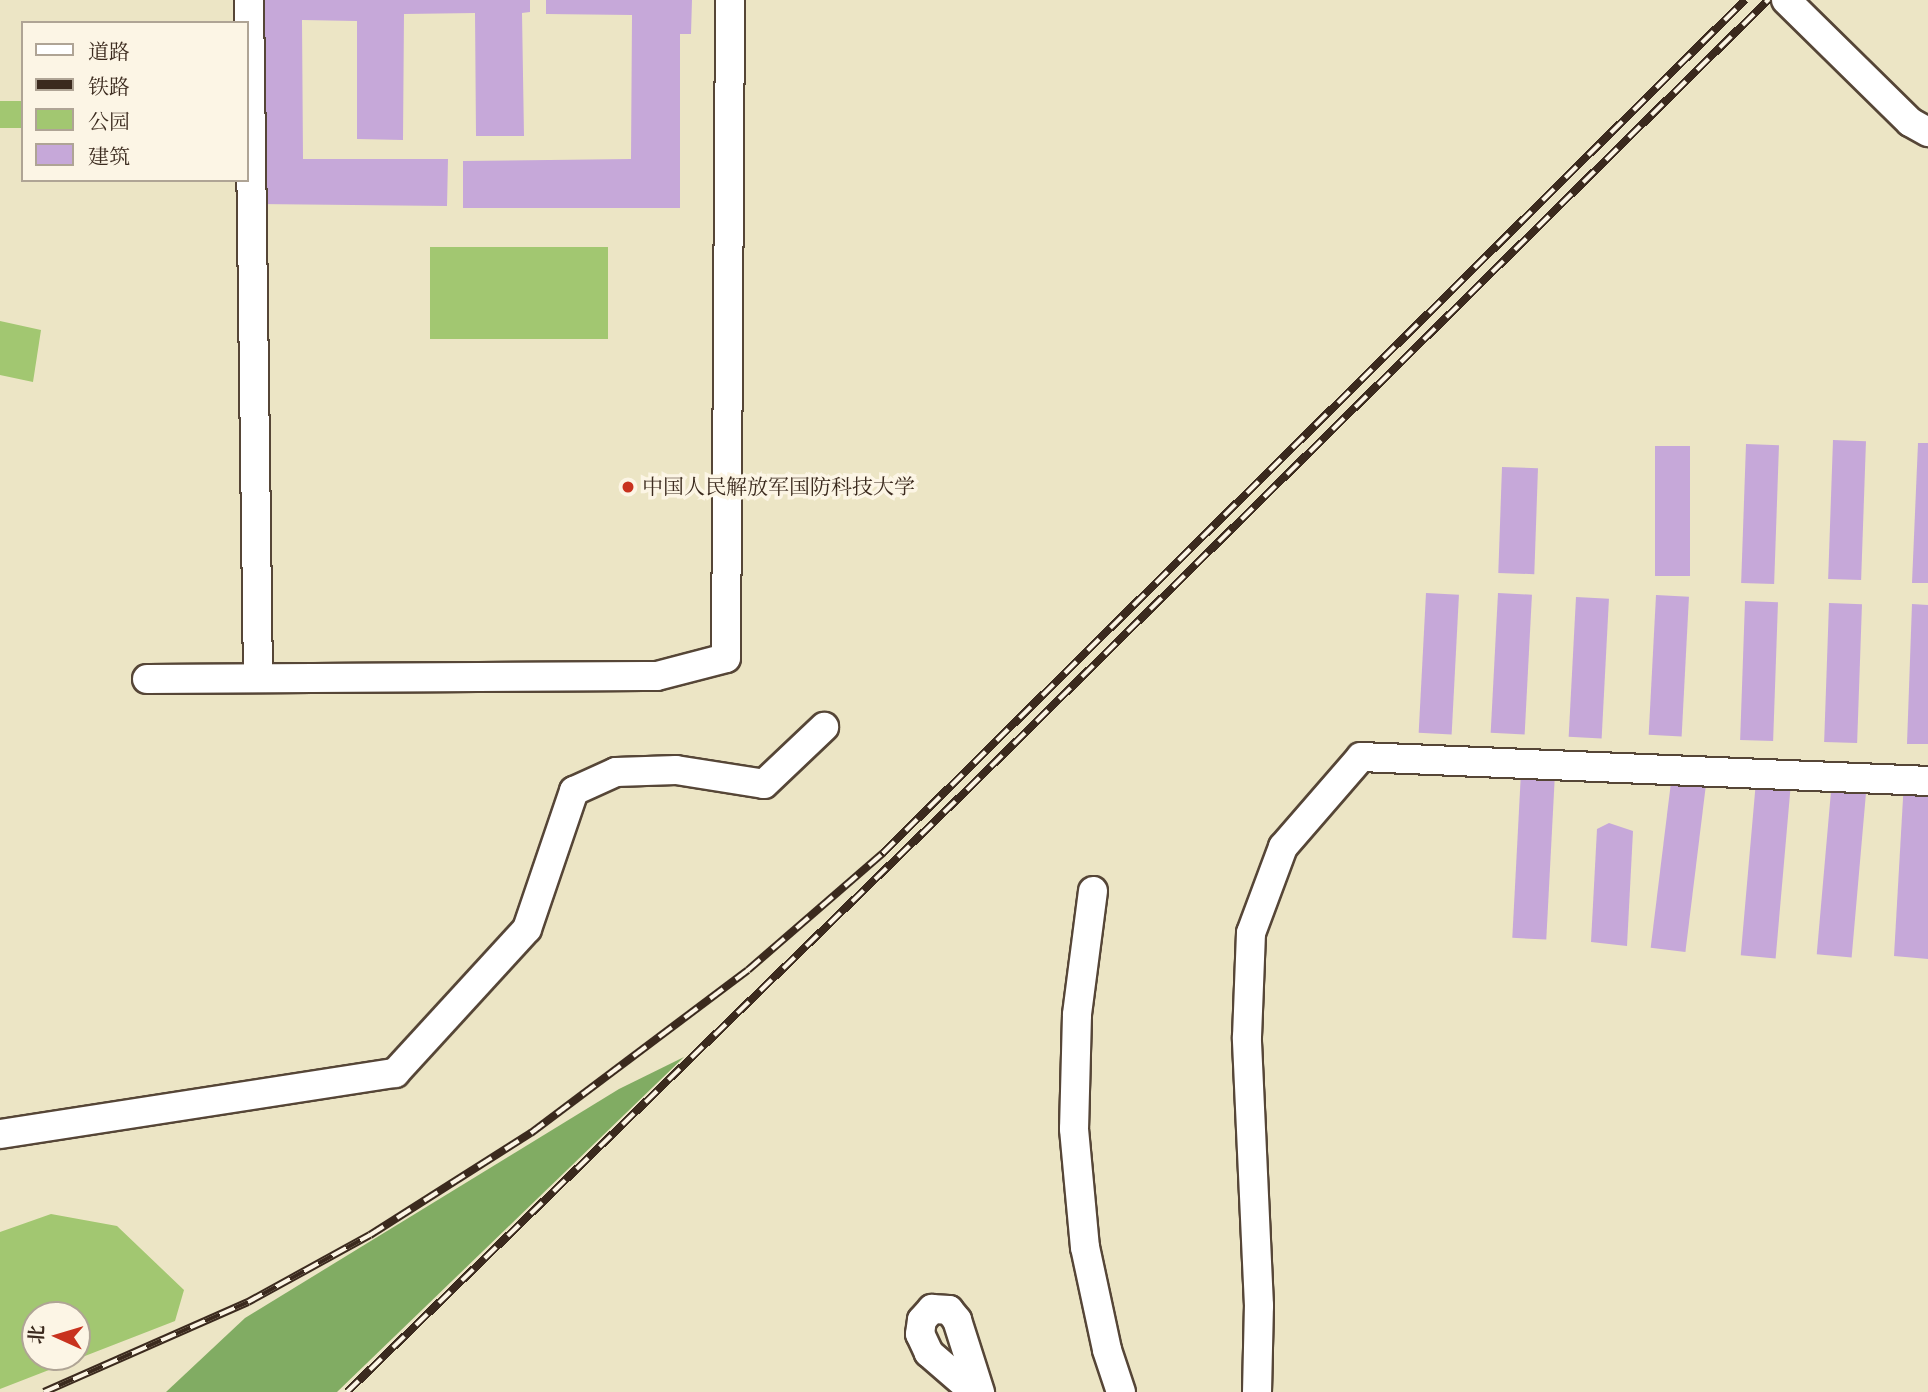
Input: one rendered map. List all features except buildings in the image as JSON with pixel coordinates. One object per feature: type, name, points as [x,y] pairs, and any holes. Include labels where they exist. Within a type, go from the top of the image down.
[{"type":"street","points":[[249,0],[258,678]]},
{"type":"street","points":[[147,679],[657,676],[726,658],[730,0]]},
{"type":"street","points":[[1786,0],[1910,122],[1928,132]]},
{"type":"street","points":[[0,1134],[394,1073],[527,929],[574,791],[615,772],[676,770],[764,784],[824,727]]},
{"type":"street","points":[[1256,1392],[1259,1306],[1247,1037],[1251,933],[1283,847],[1362,757],[1928,781]]},
{"type":"street","points":[[1093,891],[1077,1015],[1074,1129],[1085,1247],[1107,1350],[1121,1392]]},
{"type":"street","points":[[974,1392],[929,1353],[920,1334],[922,1320],[932,1309],[949,1310],[957,1320],[980,1392]]},
{"type":"green space","points":[[0,101],[21,101],[21,128],[0,128]]},
{"type":"green space","points":[[430,247],[608,247],[608,339],[430,339]]},
{"type":"green space","points":[[0,321],[41,330],[33,382],[0,375]]},
{"type":"green space","points":[[684,1057],[337,1392],[166,1392],[245,1318],[619,1089]]},
{"type":"green space","points":[[51,1214],[117,1226],[184,1290],[175,1321],[91,1354],[91,1301],[21,1301],[21,1371],[46,1371],[0,1389],[0,1232]]},
{"type":"railway","points":[[44,1392],[248,1302],[370,1235],[531,1133],[748,970],[883,853],[1745,0]]},
{"type":"railway","points":[[347,1392],[968,789],[1768,0]]},
{"type":"place","name":"中国人民解放军国防科技大学","points":[[628,487]]}]
